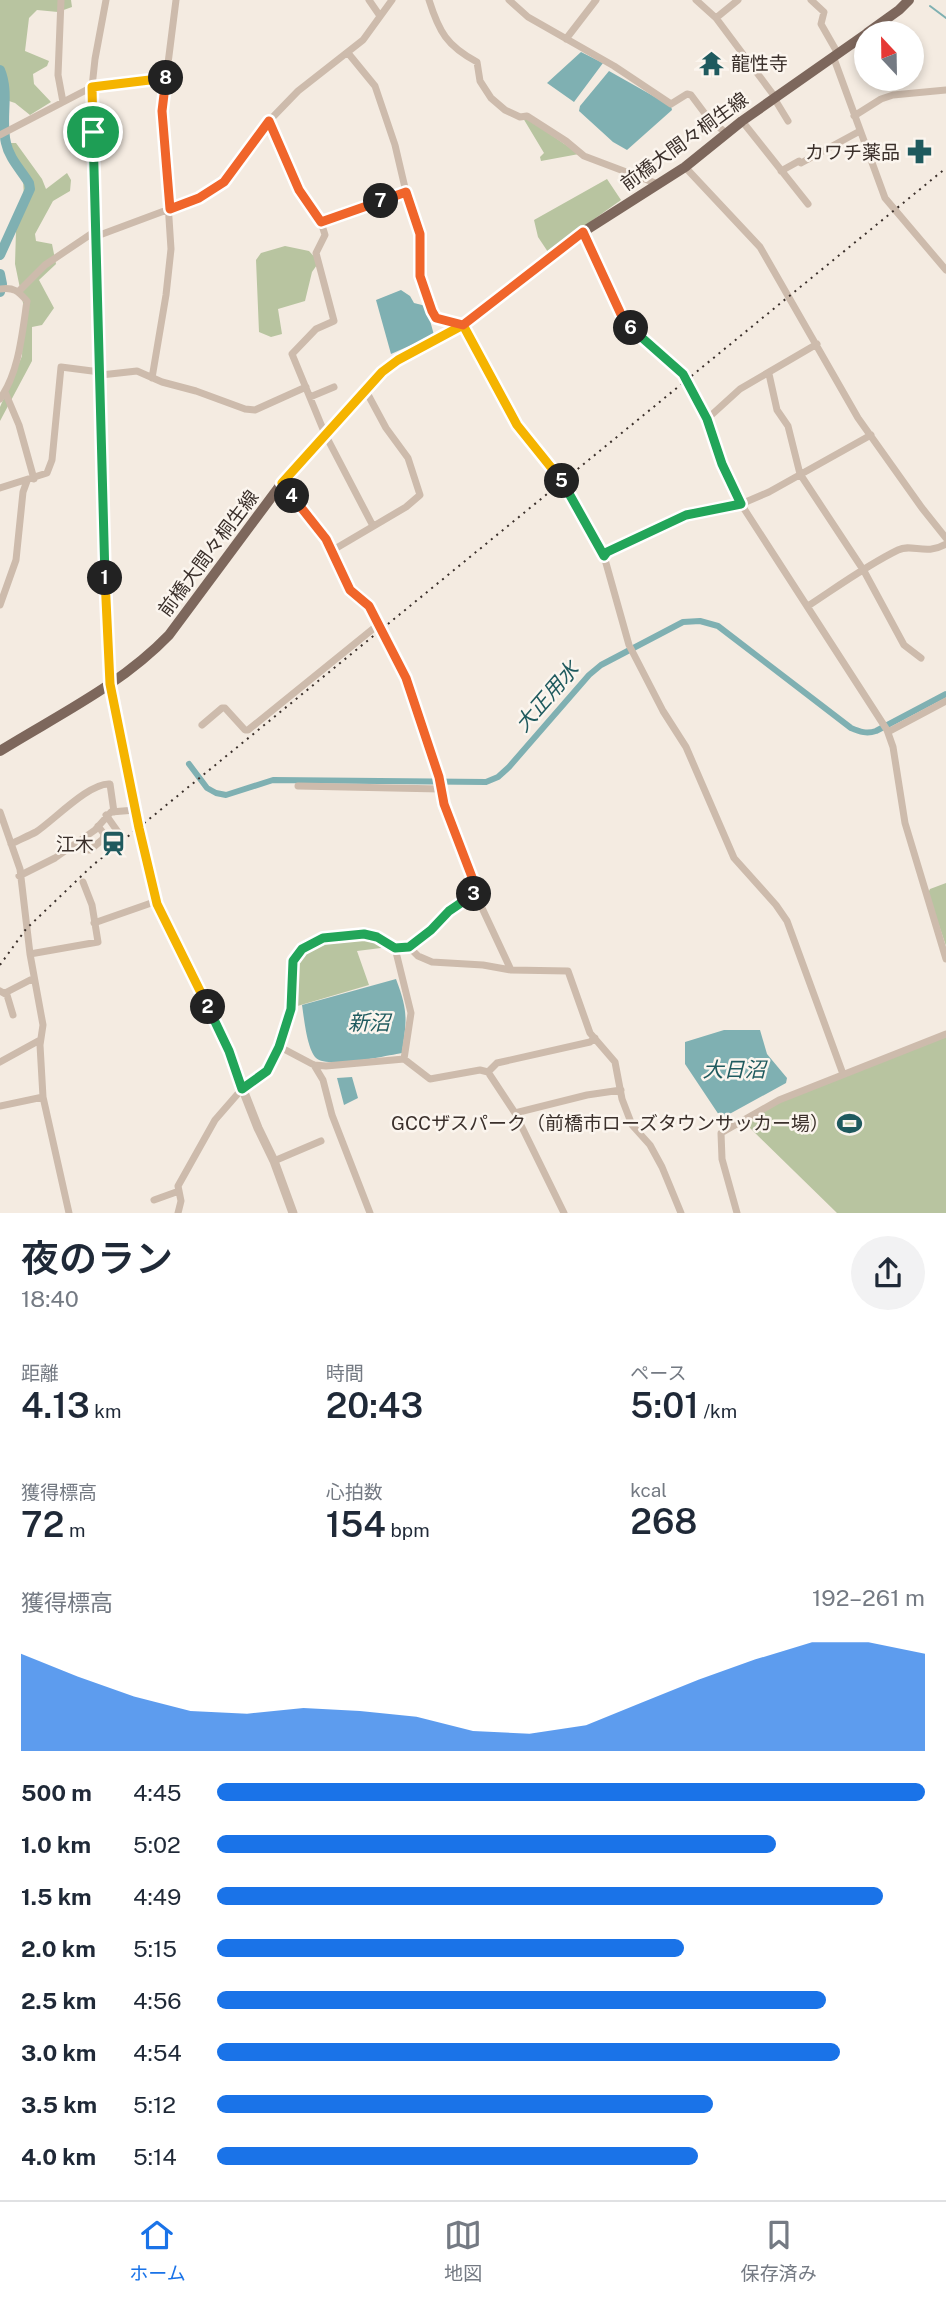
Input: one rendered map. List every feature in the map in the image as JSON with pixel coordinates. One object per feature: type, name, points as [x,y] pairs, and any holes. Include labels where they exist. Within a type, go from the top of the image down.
[{"type":"main road","name":"前橋大間々桐生線","points":[[884,21],[909,0]]},
{"type":"main road","name":"前橋大間々桐生線","points":[[0,750],[110,684],[169,635],[282,483],[365,389],[398,360],[463,325],[583,232],[685,167],[742,121],[854,42]]},
{"type":"street","points":[[61,0],[58,75],[63,102]]},
{"type":"street","points":[[106,0],[94,58],[92,87],[110,684],[135,810],[157,901],[218,1026],[293,1213]]},
{"type":"street","points":[[152,378],[171,249],[162,111],[176,0]]},
{"type":"street","points":[[369,0],[380,16]]},
{"type":"street","points":[[19,291],[45,264],[97,233],[199,198],[224,182],[269,121],[328,65],[363,40],[392,0]]},
{"type":"street","points":[[429,0],[440,29],[457,51],[477,62],[480,80],[491,99],[505,110],[520,117],[527,116],[584,156],[659,184]]},
{"type":"street","points":[[509,0],[528,17],[614,66],[671,104],[687,94],[691,95],[709,119],[726,134]]},
{"type":"street","points":[[566,39],[596,0]]},
{"type":"street","points":[[696,0],[716,18],[775,97],[788,121]]},
{"type":"street","points":[[716,18],[738,0]]},
{"type":"street","points":[[811,0],[824,12],[821,24],[835,54],[854,116],[885,198],[943,260],[946,270]]},
{"type":"street","points":[[348,52],[375,86],[420,234],[420,276],[432,311],[436,318],[463,325],[517,425],[569,490],[604,556],[629,645],[663,711],[686,747],[734,858],[787,921],[843,1074]]},
{"type":"street","points":[[3,134],[92,87],[167,78]]},
{"type":"street","points":[[854,116],[892,95],[946,90]]},
{"type":"street","points":[[269,121],[299,190],[321,222],[325,237],[317,253],[334,321],[316,328],[292,354],[325,435],[373,526]]},
{"type":"street","points":[[742,121],[808,204]]},
{"type":"street","points":[[781,171],[860,131]]},
{"type":"street","points":[[685,167],[760,247],[858,418],[946,538]]},
{"type":"street","points":[[321,222],[406,192]]},
{"type":"street","points":[[583,232],[625,323],[683,374],[707,419],[722,464],[741,504],[882,720],[893,747],[905,823],[946,959]]},
{"type":"street","points":[[0,289],[11,288],[19,291],[27,302],[18,357],[0,399]]},
{"type":"street","points":[[707,419],[740,389],[817,344]]},
{"type":"street","points":[[0,488],[47,473],[52,460],[61,367],[101,374],[137,371],[245,409],[255,410],[306,387]]},
{"type":"street","points":[[769,374],[777,410],[788,426],[800,474],[864,571],[904,645],[921,658]]},
{"type":"street","points":[[310,397],[334,387]]},
{"type":"street","points":[[333,550],[406,507],[420,495],[408,458],[386,428],[365,389]]},
{"type":"street","points":[[0,605],[16,560],[23,492],[30,480],[19,425],[5,391]]},
{"type":"street","points":[[604,556],[607,552],[686,515],[741,504],[871,435]]},
{"type":"street","points":[[282,483],[333,550],[350,590],[367,602],[411,688],[439,777],[444,804],[475,885],[475,893],[511,970]]},
{"type":"street","points":[[808,606],[901,548],[926,551],[946,544]]},
{"type":"street","points":[[202,725],[225,708],[248,730],[379,624]]},
{"type":"street","points":[[887,731],[946,701]]},
{"type":"street","points":[[11,844],[36,831],[86,794],[105,784],[110,784],[110,813],[118,832]]},
{"type":"street","points":[[298,786],[440,788]]},
{"type":"street","points":[[19,876],[55,858],[98,826],[110,813],[135,810]]},
{"type":"street","points":[[0,812],[20,869],[30,954],[43,1025],[40,1043],[43,1097],[69,1213]]},
{"type":"street","points":[[78,842],[84,850],[90,850],[103,839],[104,834],[98,826]]},
{"type":"street","points":[[30,954],[98,942],[92,905],[82,883]]},
{"type":"street","points":[[178,1213],[181,1201],[178,1186],[215,1120],[242,1089],[267,1071],[279,1047],[291,1009],[293,961],[302,949],[323,938],[364,934],[377,937],[395,948],[409,947],[449,911],[475,893]]},
{"type":"street","points":[[94,923],[157,901]]},
{"type":"street","points":[[409,947],[418,956],[432,962],[483,965],[511,970],[568,971],[590,1033],[615,1062],[622,1099],[632,1125],[650,1145],[681,1213]]},
{"type":"street","points":[[395,948],[411,1013],[404,1059]]},
{"type":"street","points":[[2,992],[34,978]]},
{"type":"street","points":[[2,992],[8,995],[13,1016]]},
{"type":"street","points":[[737,1213],[722,1159],[721,1133],[779,1100],[946,1034]]},
{"type":"street","points":[[488,1072],[497,1063],[590,1042],[595,1038]]},
{"type":"street","points":[[0,1065],[40,1043]]},
{"type":"street","points":[[279,1047],[314,1065],[404,1059],[430,1079],[480,1070],[488,1072],[515,1113],[564,1213]]},
{"type":"street","points":[[314,1065],[323,1080],[332,1115],[370,1213]]},
{"type":"street","points":[[515,1113],[587,1095],[621,1090]]},
{"type":"street","points":[[0,1106],[43,1097]]},
{"type":"street","points":[[274,1161],[321,1141]]},
{"type":"street","points":[[154,1200],[179,1191]]},
{"type":"green space","points":[[0,0],[71,0],[72,7],[58,12],[37,10],[29,18],[25,51],[49,61],[47,66],[33,74],[34,84],[51,102],[30,115],[15,103],[0,98]]},
{"type":"green space","points":[[523,118],[579,154],[541,161],[540,157],[544,153]]},
{"type":"green space","points":[[9,143],[16,143],[42,179],[46,189],[67,173],[71,180],[70,191],[53,201],[35,234],[36,241],[52,244],[56,264],[39,280],[54,308],[42,325],[32,327],[32,361],[0,421],[0,407],[22,356],[23,303],[15,264],[16,231],[24,198],[23,179],[12,161]]},
{"type":"green space","points":[[607,179],[621,200],[548,252],[538,237],[534,220]]},
{"type":"green space","points":[[285,246],[309,251],[319,262],[312,272],[305,301],[278,309],[282,334],[271,337],[259,332],[256,260],[261,253]]},
{"type":"green space","points":[[946,883],[946,946],[928,893],[930,889]]},
{"type":"green space","points":[[364,936],[389,947],[357,951],[369,985],[294,1007],[293,973],[299,955],[325,941]]},
{"type":"green space","name":"GCCザスパーク（前橋市ローズタウンサッカー場）","points":[[946,1037],[946,1213],[837,1213],[750,1128],[752,1118],[779,1102]]},
{"type":"water","points":[[581,52],[603,63],[574,102],[547,83]]},
{"type":"water","points":[[609,71],[671,106],[672,110],[627,150],[613,142],[579,111],[580,106]]},
{"type":"water","points":[[401,290],[410,296],[414,303],[426,306],[434,335],[391,354],[376,300]]},
{"type":"water","name":"新沼","points":[[396,979],[405,1015],[402,1053],[344,1062],[322,1061],[316,1058],[308,1041],[302,1005]]},
{"type":"water","name":"大日沼","points":[[724,1030],[760,1030],[767,1054],[787,1078],[786,1083],[724,1117],[719,1115],[685,1064],[685,1042]]},
{"type":"water","points":[[352,1077],[358,1098],[344,1105],[337,1078]]},
{"type":"waterway","points":[[930,6],[946,18]]},
{"type":"waterway","points":[[0,70],[4,88],[6,143],[30,189],[0,255]]},
{"type":"waterway","points":[[0,274],[0,292]]},
{"type":"waterway","name":"大正用水","points":[[189,764],[207,788],[226,795],[273,780],[486,782],[498,777],[509,767],[589,675],[601,665],[683,622],[700,621],[718,626],[851,728],[860,731],[876,731],[946,694]]},
{"type":"railway","points":[[0,965],[26,929],[93,865],[946,168]]},
{"type":"place","name":"龍性寺","points":[[711,63]]},
{"type":"place","name":"カワチ薬品","points":[[920,152]]},
{"type":"place","name":"江木","points":[[114,844]]},
{"type":"place","name":"GCCザスパーク（前橋市ローズタウンサッカー場）","points":[[849,1123]]},
{"type":"route","points":[[93,132],[92,87],[167,78],[162,111],[170,209],[199,198],[224,182],[269,121],[299,190],[321,222],[406,192],[420,234],[420,276],[432,311],[436,318],[463,325],[583,232],[625,323],[687,380],[707,419],[722,464],[741,504],[686,515],[607,552],[604,556],[569,490],[517,425],[463,325],[388,366],[282,483],[333,550],[350,590],[369,606],[406,678],[439,777],[444,804],[475,885],[475,893],[449,911],[409,947],[395,948],[377,937],[364,934],[323,938],[302,949],[293,961],[291,1009],[279,1047],[267,1071],[242,1089],[218,1026],[157,904],[110,684],[93,132]]}]
